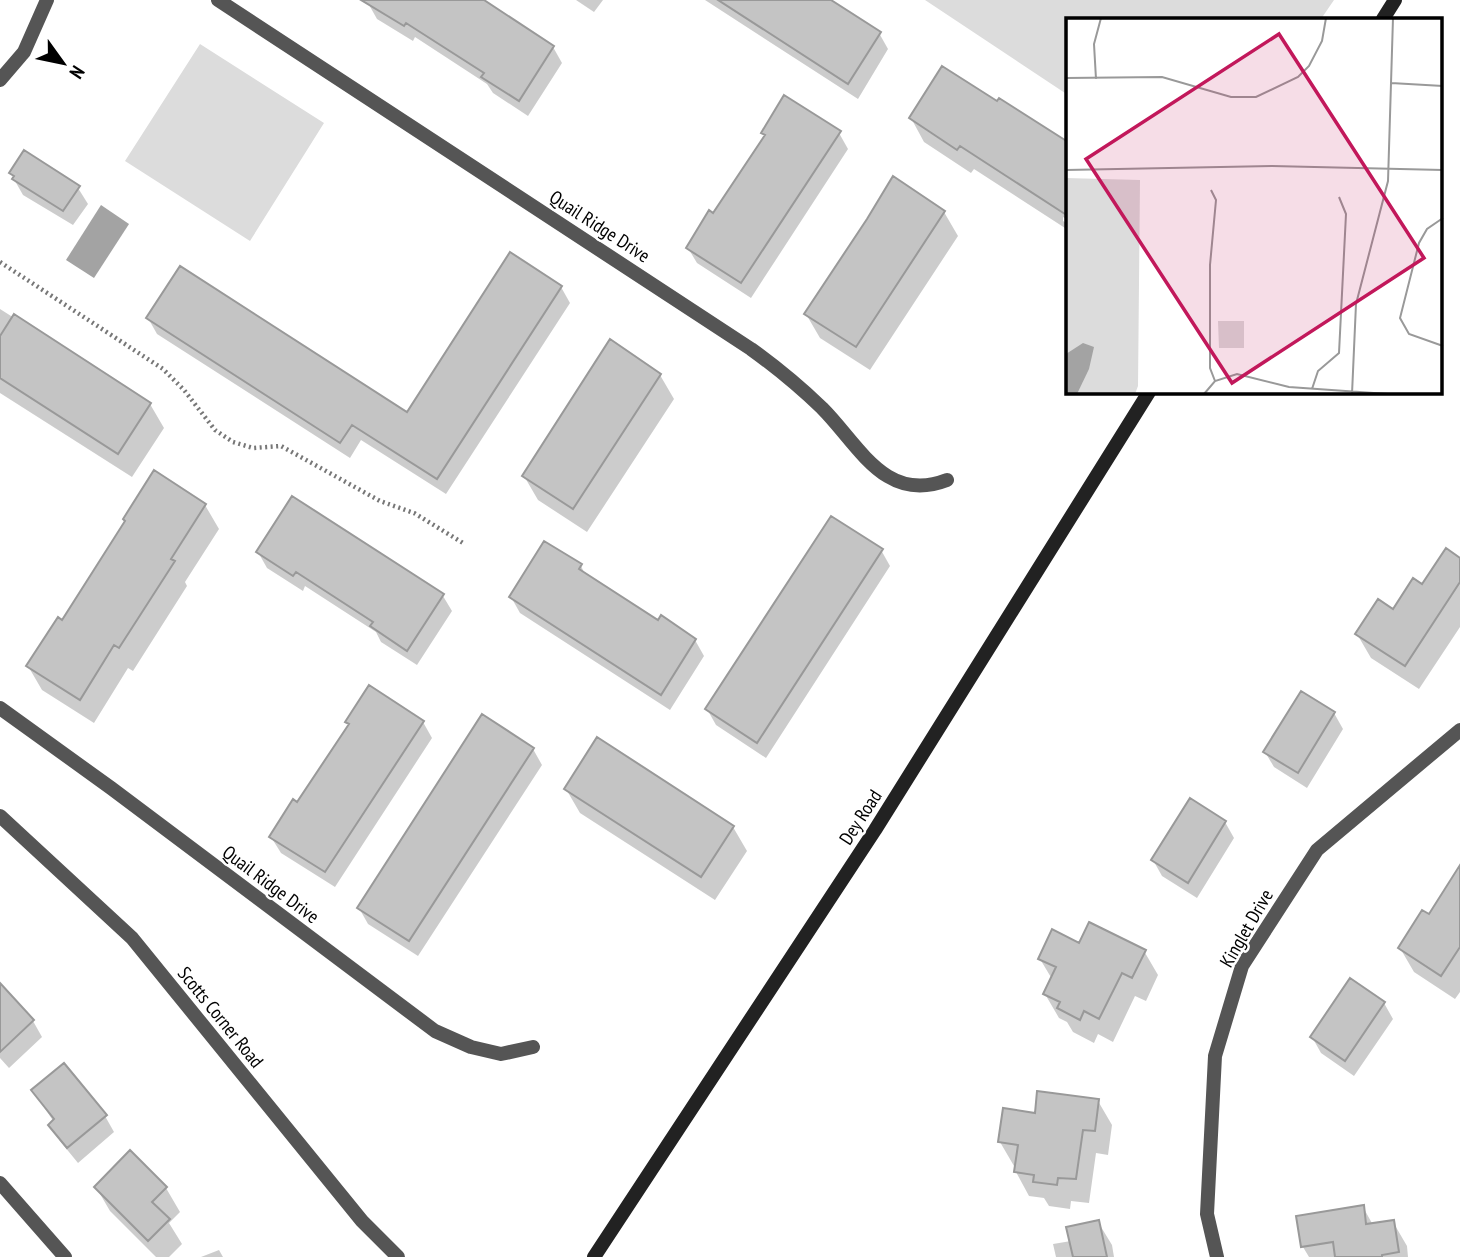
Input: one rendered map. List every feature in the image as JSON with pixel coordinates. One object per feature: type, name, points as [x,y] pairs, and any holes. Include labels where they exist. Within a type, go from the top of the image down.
[{"type":"main road","points":[[1383,18],[1395,0]]},
{"type":"main road","name":"Dey Road","points":[[594,1257],[875,830],[1148,394]]},
{"type":"street","points":[[0,80],[24,52],[47,0]]},
{"type":"street","name":"Quail Ridge Drive","points":[[218,0],[604,251],[789,376],[825,411],[858,451],[884,474],[903,485],[934,485],[947,480]]},
{"type":"street","name":"Quail Ridge Drive","points":[[0,708],[435,1031],[471,1047],[501,1054],[533,1047]]},
{"type":"street","name":"Kinglet Drive","points":[[1217,1257],[1207,1214],[1215,1056],[1242,966],[1317,850],[1460,730]]},
{"type":"street","name":"Scotts Corner Road","points":[[0,816],[132,938],[362,1221],[398,1257]]},
{"type":"street","points":[[0,1183],[65,1257]]},
{"type":"path","points":[[0,262],[163,369],[184,390],[215,430],[233,442],[253,448],[281,446],[380,501],[414,513],[463,543]]},
{"type":"shaded area","points":[[925,0],[1334,0],[1322,18],[1066,18],[1066,94]]},
{"type":"shaded area","points":[[200,44],[324,123],[250,241],[125,161]]},
{"type":"shaded area","points":[[101,205],[129,224],[94,278],[66,260]]},
{"type":"building","points":[[361,0],[484,0],[554,46],[519,101],[481,77],[484,73],[406,23],[404,26]]},
{"type":"building","points":[[718,0],[831,0],[881,32],[848,84]]},
{"type":"building","points":[[942,66],[997,101],[999,98],[1066,141],[1066,215],[960,146],[957,150],[909,118]]},
{"type":"building","points":[[784,95],[841,131],[741,283],[686,248],[709,210],[713,213],[765,135],[761,133]]},
{"type":"building","points":[[24,150],[80,186],[63,211],[12,179],[14,176],[9,173]]},
{"type":"building","points":[[893,176],[945,211],[856,347],[804,314]]},
{"type":"building","points":[[510,252],[562,286],[437,479],[352,425],[340,443],[146,318],[180,266],[407,412]]},
{"type":"building","points":[[14,314],[151,403],[118,454],[0,378],[0,336]]},
{"type":"building","points":[[610,339],[661,374],[573,509],[522,476]]},
{"type":"building","points":[[154,470],[206,504],[171,559],[175,561],[119,648],[114,645],[80,700],[26,666],[58,617],[62,620]]},
{"type":"building","points":[[292,496],[444,594],[407,651],[370,626],[373,622],[296,572],[293,576],[256,552]]},
{"type":"building","points":[[831,516],[883,549],[757,743],[705,709]]},
{"type":"building","points":[[544,541],[582,564],[579,569],[658,620],[661,615],[696,639],[661,695],[509,597]]},
{"type":"building","points":[[1446,548],[1460,558],[1460,582],[1405,666],[1355,634],[1378,599],[1393,609],[1413,578],[1422,584]]},
{"type":"building","points":[[369,685],[424,721],[325,872],[269,837],[293,799],[297,802],[349,724],[345,722]]},
{"type":"building","points":[[1301,691],[1335,712],[1298,773],[1263,752]]},
{"type":"building","points":[[482,714],[534,748],[409,941],[357,908]]},
{"type":"building","points":[[597,737],[734,826],[701,877],[564,789]]},
{"type":"building","points":[[1190,798],[1226,821],[1188,883],[1151,860]]},
{"type":"building","points":[[1460,865],[1460,947],[1441,976],[1398,948],[1422,910],[1429,914]]},
{"type":"building","points":[[1089,922],[1146,950],[1132,978],[1122,973],[1099,1019],[1084,1011],[1080,1020],[1057,1008],[1060,1002],[1043,994],[1056,967],[1038,959],[1052,929],[1079,943]]},
{"type":"building","points":[[1350,978],[1385,1002],[1345,1061],[1310,1037]]},
{"type":"building","points":[[0,983],[34,1020],[0,1052]]},
{"type":"building","points":[[64,1063],[107,1115],[67,1148],[48,1125],[54,1119],[31,1090]]},
{"type":"building","points":[[1037,1091],[1099,1099],[1095,1131],[1083,1130],[1076,1179],[1058,1178],[1057,1185],[1033,1182],[1034,1175],[1014,1172],[1018,1145],[998,1142],[1003,1108],[1035,1113]]},
{"type":"building","points":[[130,1150],[167,1187],[152,1202],[170,1219],[148,1241],[94,1187]]},
{"type":"building","points":[[1364,1205],[1366,1224],[1394,1220],[1399,1252],[1382,1257],[1335,1257],[1333,1242],[1301,1247],[1296,1216]]},
{"type":"building","points":[[1099,1220],[1107,1257],[1073,1257],[1066,1227]]}]
